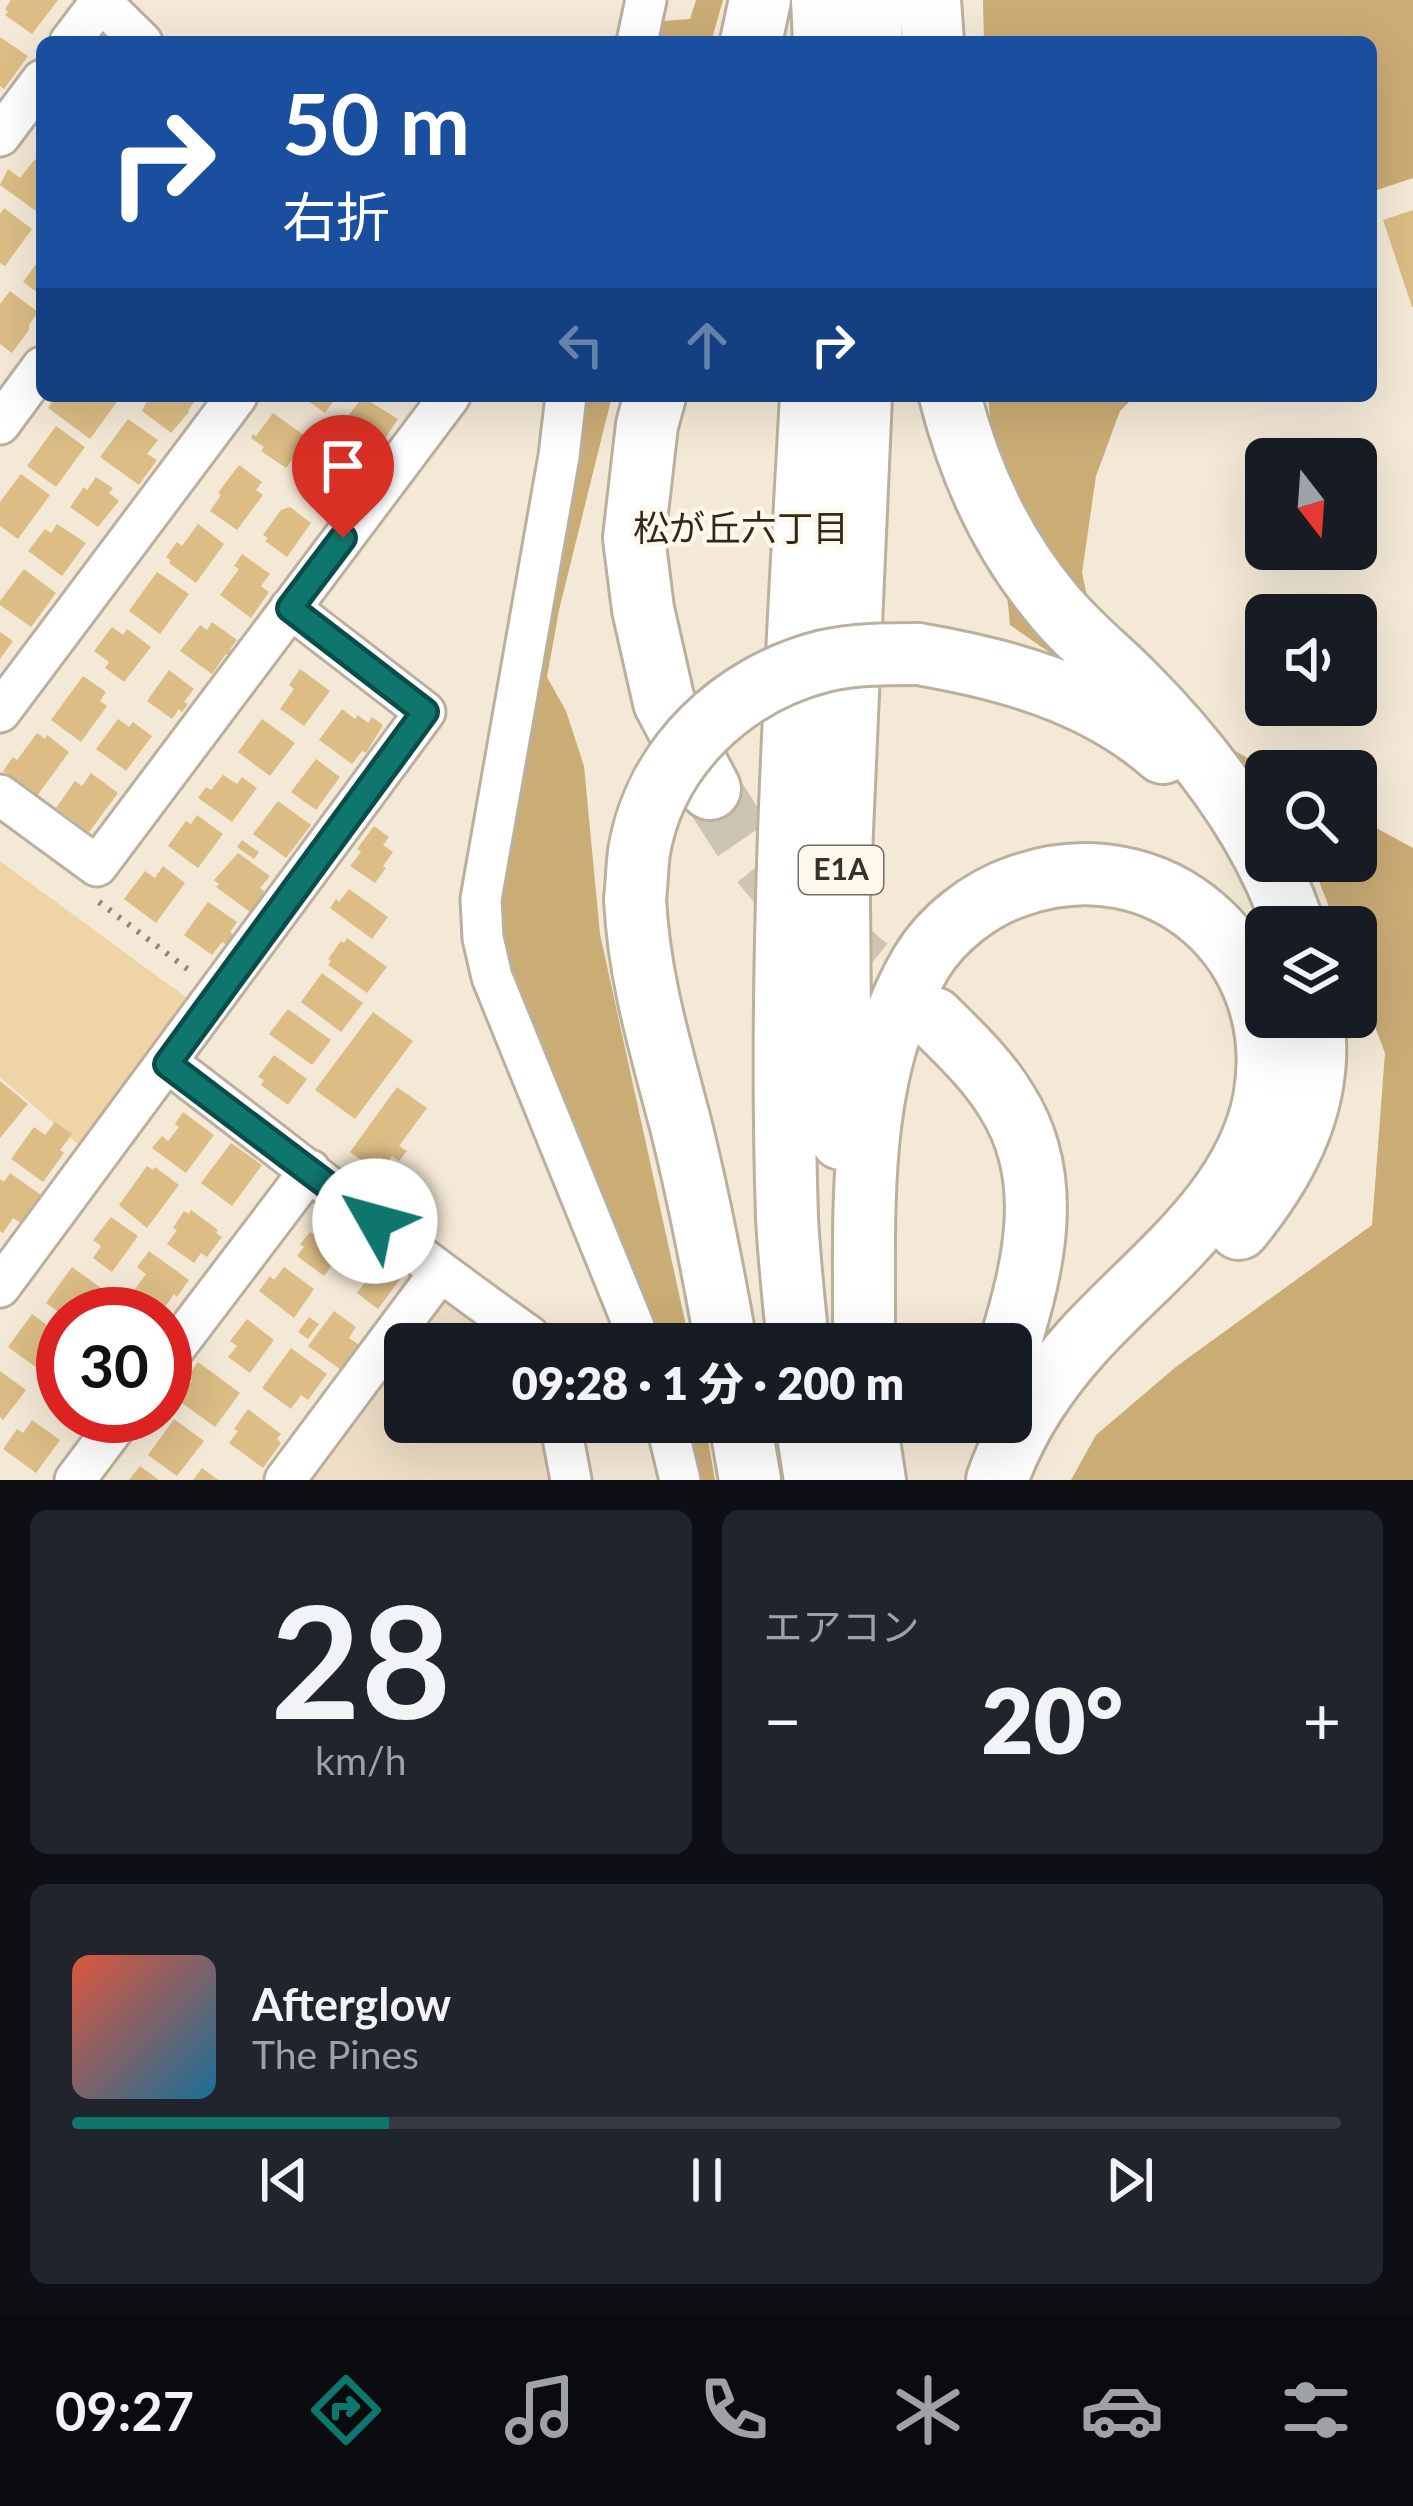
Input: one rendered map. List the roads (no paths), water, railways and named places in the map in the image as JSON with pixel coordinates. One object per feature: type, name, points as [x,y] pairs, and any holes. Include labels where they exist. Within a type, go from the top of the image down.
[{"type":"highway","points":[[752,36],[760,0]]},
{"type":"highway","points":[[822,0],[824,36]]},
{"type":"highway","points":[[871,0],[872,36]]},
{"type":"highway","points":[[930,0],[933,36]]},
{"type":"highway","points":[[653,402],[634,538],[643,609],[664,702],[710,789]]},
{"type":"highway","name":"E1A","points":[[796,1323],[788,1222],[784,1051],[787,844],[811,402]]},
{"type":"highway","name":"E1A","points":[[859,1323],[842,1179],[838,1037],[839,900],[861,402]]},
{"type":"highway","points":[[952,402],[980,489],[1024,567],[1084,639],[1178,730],[1245,826]]},
{"type":"highway","points":[[722,1323],[701,1207],[650,1012],[637,943],[635,899],[639,850],[652,804],[673,765],[705,725],[741,696],[783,674],[828,660],[918,654],[982,664],[1096,707],[1149,740],[1245,831]]},
{"type":"highway","points":[[862,1323],[866,1178],[880,1066],[922,961],[956,922],[993,895],[1043,877],[1090,872],[1140,881],[1182,900],[1215,926],[1244,968],[1261,1009],[1269,1054],[1263,1103],[1245,1154],[1216,1201],[1124,1298],[1032,1407]]},
{"type":"highway","points":[[934,1018],[989,1076],[1009,1104],[1028,1147],[1036,1188],[1036,1234],[1016,1323]]},
{"type":"highway","points":[[1037,1480],[1049,1452],[1088,1395],[1263,1200],[1294,1149],[1311,1094],[1315,1038]]},
{"type":"highway","points":[[744,1443],[750,1480]]},
{"type":"highway","points":[[809,1443],[815,1480]]},
{"type":"highway","points":[[869,1443],[875,1480]]},
{"type":"highway","points":[[968,1480],[978,1443]]},
{"type":"highway","points":[[997,1480],[1012,1443]]},
{"type":"street","points":[[638,36],[646,0]]},
{"type":"street","points":[[74,36],[100,1],[136,36]]},
{"type":"street","points":[[0,136],[36,88]]},
{"type":"street","points":[[0,424],[36,375]]},
{"type":"street","points":[[0,712],[232,402]]},
{"type":"street","points":[[0,795],[97,866],[445,402]]},
{"type":"street","points":[[565,402],[481,918],[492,977],[632,1323]]},
{"type":"street","points":[[0,1288],[425,712],[290,608]]},
{"type":"street","points":[[167,1064],[511,1323]]},
{"type":"street","points":[[192,1325],[310,1170]]},
{"type":"street","points":[[285,1480],[440,1273]]},
{"type":"street","points":[[75,1480],[103,1443]]},
{"type":"street","points":[[564,1443],[571,1480]]},
{"type":"street","points":[[671,1443],[680,1480]]},
{"type":"tunnel","points":[[710,789],[751,852],[797,904],[934,1018]]},
{"type":"district","name":"松が丘六丁目","points":[[741,528]]}]
